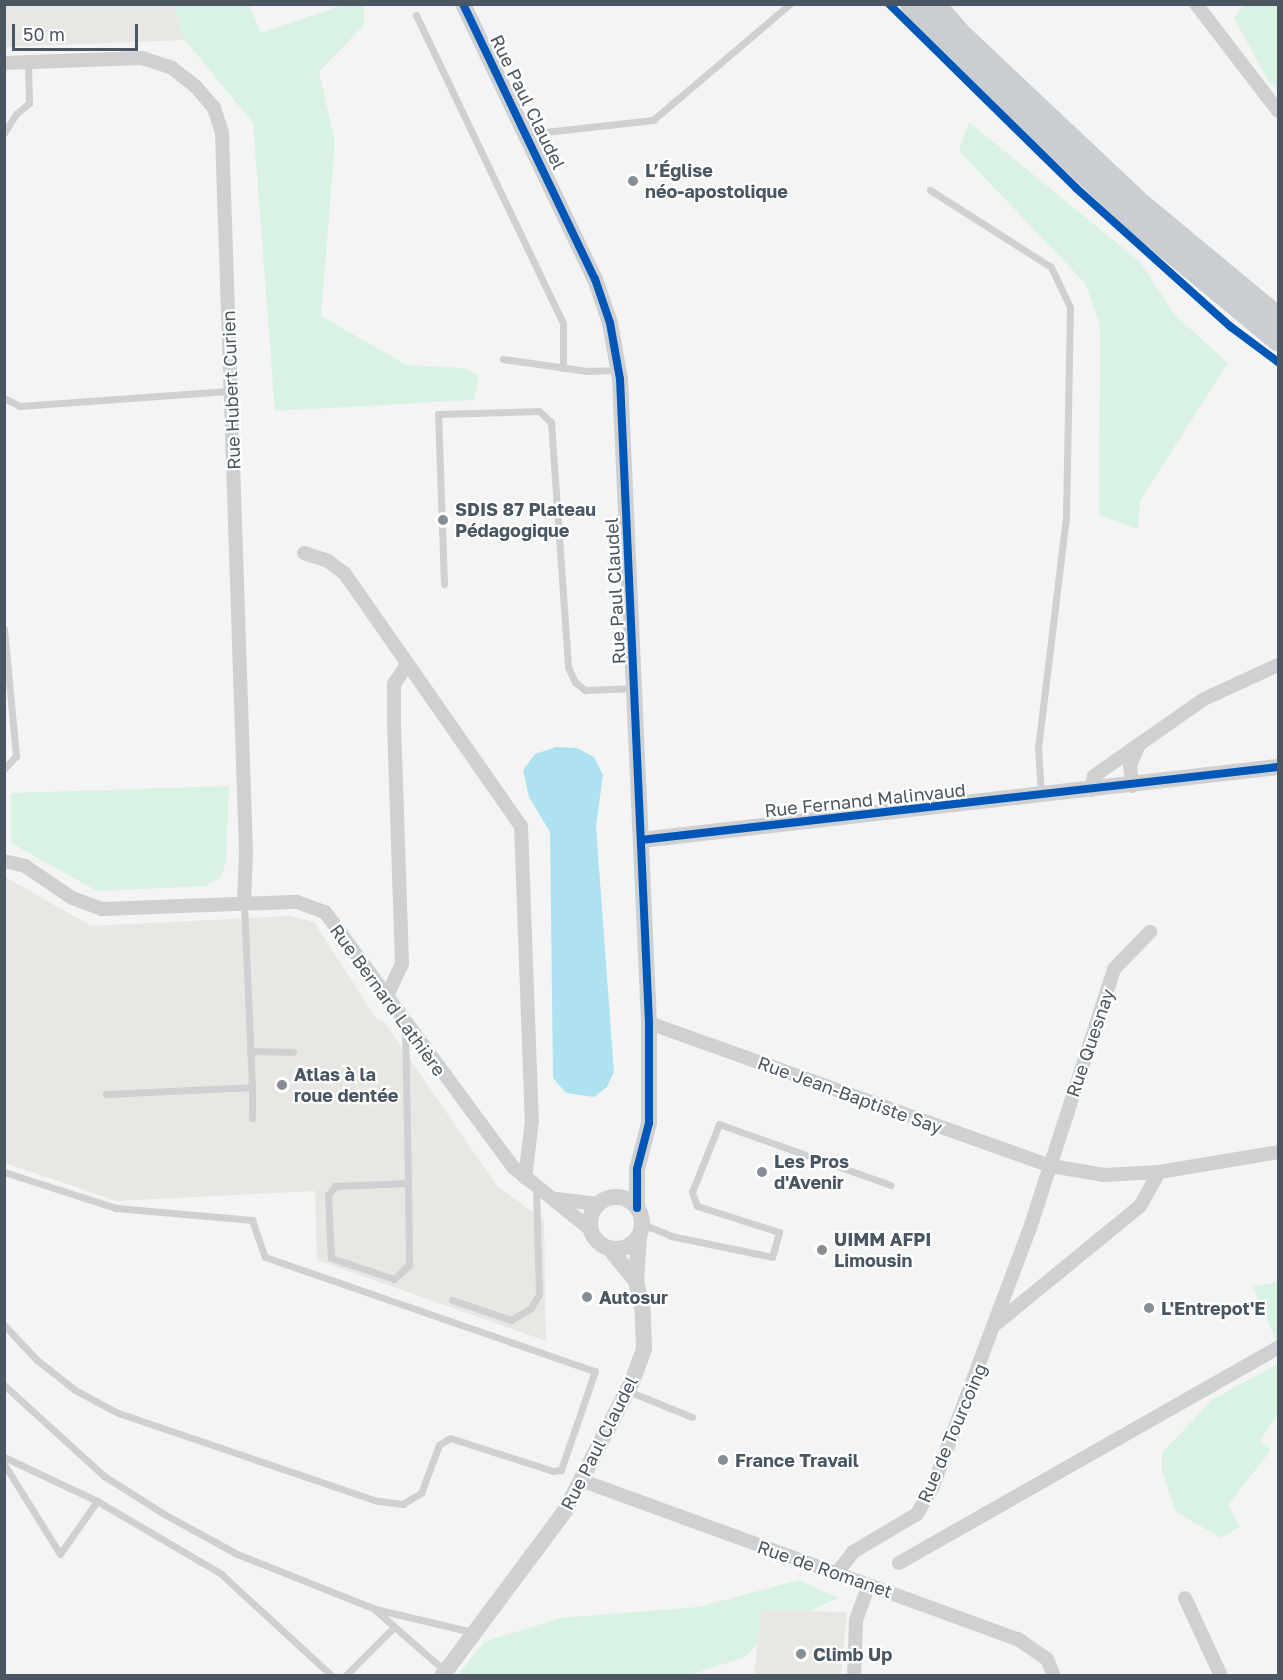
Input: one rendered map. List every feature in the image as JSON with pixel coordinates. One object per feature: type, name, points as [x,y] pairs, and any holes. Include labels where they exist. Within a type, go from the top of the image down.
[{"type":"main road","points":[[910,4],[948,46],[1139,226],[1278,341]]},
{"type":"main road","points":[[935,4],[960,33],[1137,200],[1278,316]]},
{"type":"street","name":"Rue Paul Claudel","points":[[444,1673],[583,1481],[628,1391],[644,1349],[643,1312],[636,1281],[639,1222],[637,1169],[649,1123],[650,1023],[618,370],[610,323],[595,279],[463,4]]},
{"type":"street","points":[[1196,4],[1278,111]]},
{"type":"street","name":"Rue Hubert Curien","points":[[4,63],[142,58],[172,68],[196,87],[214,108],[222,133],[244,902]]},
{"type":"street","points":[[304,553],[328,561],[345,574],[522,826],[532,1120],[525,1178]]},
{"type":"street","points":[[386,998],[402,964],[394,684],[407,665]]},
{"type":"street","points":[[1092,790],[1094,776],[1204,699],[1278,665]]},
{"type":"street","points":[[1132,786],[1130,765],[1141,743]]},
{"type":"street","name":"Rue Fernand Malinvaud","points":[[641,840],[1132,786],[1278,767]]},
{"type":"street","name":"Rue Bernard Lathière","points":[[4,861],[25,866],[72,898],[102,909],[244,902],[297,902],[325,912],[386,998],[525,1178],[557,1199],[591,1230]]},
{"type":"street","name":"Rue Quesnay","points":[[1051,1166],[1114,969],[1150,932]]},
{"type":"street","name":"Rue Jean-Baptiste Say","points":[[650,1023],[1051,1166]]},
{"type":"street","points":[[1051,1166],[1104,1174],[1159,1172],[1278,1152]]},
{"type":"street","name":"Rue de Tourcoing","points":[[836,1574],[853,1552],[917,1514],[933,1485],[997,1323],[1051,1166]]},
{"type":"street","name":"Rue Paul Claudel","points":[[604,1201],[637,1169]]},
{"type":"street","name":"Rue de Tourcoing","points":[[997,1323],[1140,1206],[1157,1181],[1159,1172]]},
{"type":"street","name":"Rue Bernard Lathière","points":[[557,1199],[604,1201]]},
{"type":"street","points":[[625,1199],[639,1222],[626,1247],[609,1248],[598,1241],[591,1230],[593,1212],[604,1201],[625,1199]]},
{"type":"street","name":"Rue Paul Claudel","points":[[609,1248],[636,1281]]},
{"type":"street","points":[[899,1563],[1278,1348]]},
{"type":"street","name":"Rue de Romanet","points":[[583,1481],[1018,1639],[1047,1659],[1054,1676]]},
{"type":"street","points":[[854,1676],[856,1620],[869,1585]]},
{"type":"street","points":[[1185,1598],[1221,1676]]},
{"type":"lane","points":[[527,134],[653,120],[790,4]]},
{"type":"lane","points":[[416,15],[563,323],[563,368]]},
{"type":"lane","points":[[4,133],[16,114],[29,103],[28,62]]},
{"type":"lane","points":[[930,190],[1040,258],[1062,284],[1070,307],[1066,517],[1038,748],[1041,796]]},
{"type":"lane","points":[[503,359],[563,368],[618,370]]},
{"type":"lane","points":[[4,398],[20,406],[231,391]]},
{"type":"lane","points":[[444,584],[438,414],[539,411],[551,422],[568,667],[575,682],[585,690],[634,688]]},
{"type":"lane","points":[[4,629],[16,756],[4,769]]},
{"type":"lane","points":[[244,902],[252,1118]]},
{"type":"lane","points":[[405,1023],[408,1183],[409,1264],[402,1275],[394,1279],[379,1277],[331,1258],[327,1194],[335,1186],[408,1183]]},
{"type":"lane","points":[[250,1051],[293,1052]]},
{"type":"lane","points":[[106,1094],[252,1087]]},
{"type":"lane","points":[[639,1222],[671,1236],[772,1257],[779,1232],[697,1206],[692,1192],[719,1124],[890,1185]]},
{"type":"lane","points":[[4,1172],[116,1208],[252,1220],[265,1257],[595,1371],[561,1470],[553,1471],[450,1438],[439,1445],[421,1493],[403,1504],[377,1501],[118,1413],[75,1390],[37,1360],[4,1325]]},
{"type":"lane","points":[[452,1300],[511,1320],[531,1308],[538,1294],[536,1187]]},
{"type":"lane","points":[[4,1385],[104,1476],[164,1514],[237,1554],[373,1608],[474,1633]]},
{"type":"lane","points":[[628,1391],[692,1417]]},
{"type":"lane","points":[[4,1457],[97,1501],[220,1574],[332,1676]]},
{"type":"lane","points":[[4,1464],[60,1554],[97,1501]]},
{"type":"lane","points":[[373,1608],[444,1673]]},
{"type":"lane","points":[[345,1676],[394,1627]]},
{"type":"shaded area","points":[[4,5],[173,5],[185,40],[5,47]]},
{"type":"shaded area","points":[[5,877],[91,926],[289,916],[314,922],[376,1018],[385,1023],[497,1186],[544,1220],[546,1341],[317,1260],[315,1191],[117,1201],[5,1163]]},
{"type":"shaded area","points":[[761,1610],[847,1612],[841,1675],[754,1676]]},
{"type":"green space","points":[[1244,4],[1278,5],[1278,90],[1268,80],[1234,18]]},
{"type":"green space","points":[[173,5],[249,5],[261,33],[343,5],[364,5],[364,25],[319,72],[335,141],[321,316],[407,365],[464,368],[479,376],[474,400],[275,411],[253,123],[185,40]]},
{"type":"green space","points":[[969,122],[1140,262],[1175,315],[1228,363],[1140,501],[1138,529],[1099,515],[1100,325],[1085,283],[959,151]]},
{"type":"green space","points":[[229,786],[226,862],[221,877],[206,886],[97,891],[11,843],[11,793]]},
{"type":"green space","points":[[1278,1281],[1278,1345],[1253,1287]]},
{"type":"green space","points":[[1278,1364],[1278,1413],[1260,1441],[1271,1450],[1228,1505],[1240,1526],[1221,1538],[1176,1512],[1162,1471],[1162,1453],[1213,1399]]},
{"type":"green space","points":[[799,1580],[838,1598],[810,1611],[761,1610],[757,1644],[745,1657],[690,1675],[458,1675],[484,1642],[560,1618],[699,1607]]},
{"type":"water","points":[[556,747],[577,748],[594,757],[603,775],[596,827],[614,1072],[607,1087],[594,1097],[566,1093],[553,1078],[550,832],[529,797],[523,770],[535,754]]},
{"type":"cycle path","points":[[463,4],[595,279],[610,323],[620,379],[649,1023],[649,1123],[637,1169],[637,1208]]},
{"type":"cycle path","points":[[889,4],[1076,188],[1231,327],[1278,362]]},
{"type":"cycle path","points":[[641,840],[1278,767]]},
{"type":"place","name":"L’Église néo-apostolique","points":[[633,181]]},
{"type":"place","name":"SDIS 87 Plateau Pédagogique","points":[[443,520]]},
{"type":"place","name":"Atlas à la roue dentée","points":[[282,1085]]},
{"type":"place","name":"Les Pros d'Avenir","points":[[762,1172]]},
{"type":"place","name":"UIMM AFPI Limousin","points":[[822,1250]]},
{"type":"place","name":"Autosur","points":[[587,1297]]},
{"type":"place","name":"L'Entrepot'E","points":[[1149,1308]]},
{"type":"place","name":"France Travail","points":[[723,1460]]},
{"type":"place","name":"Climb Up","points":[[801,1654]]}]
